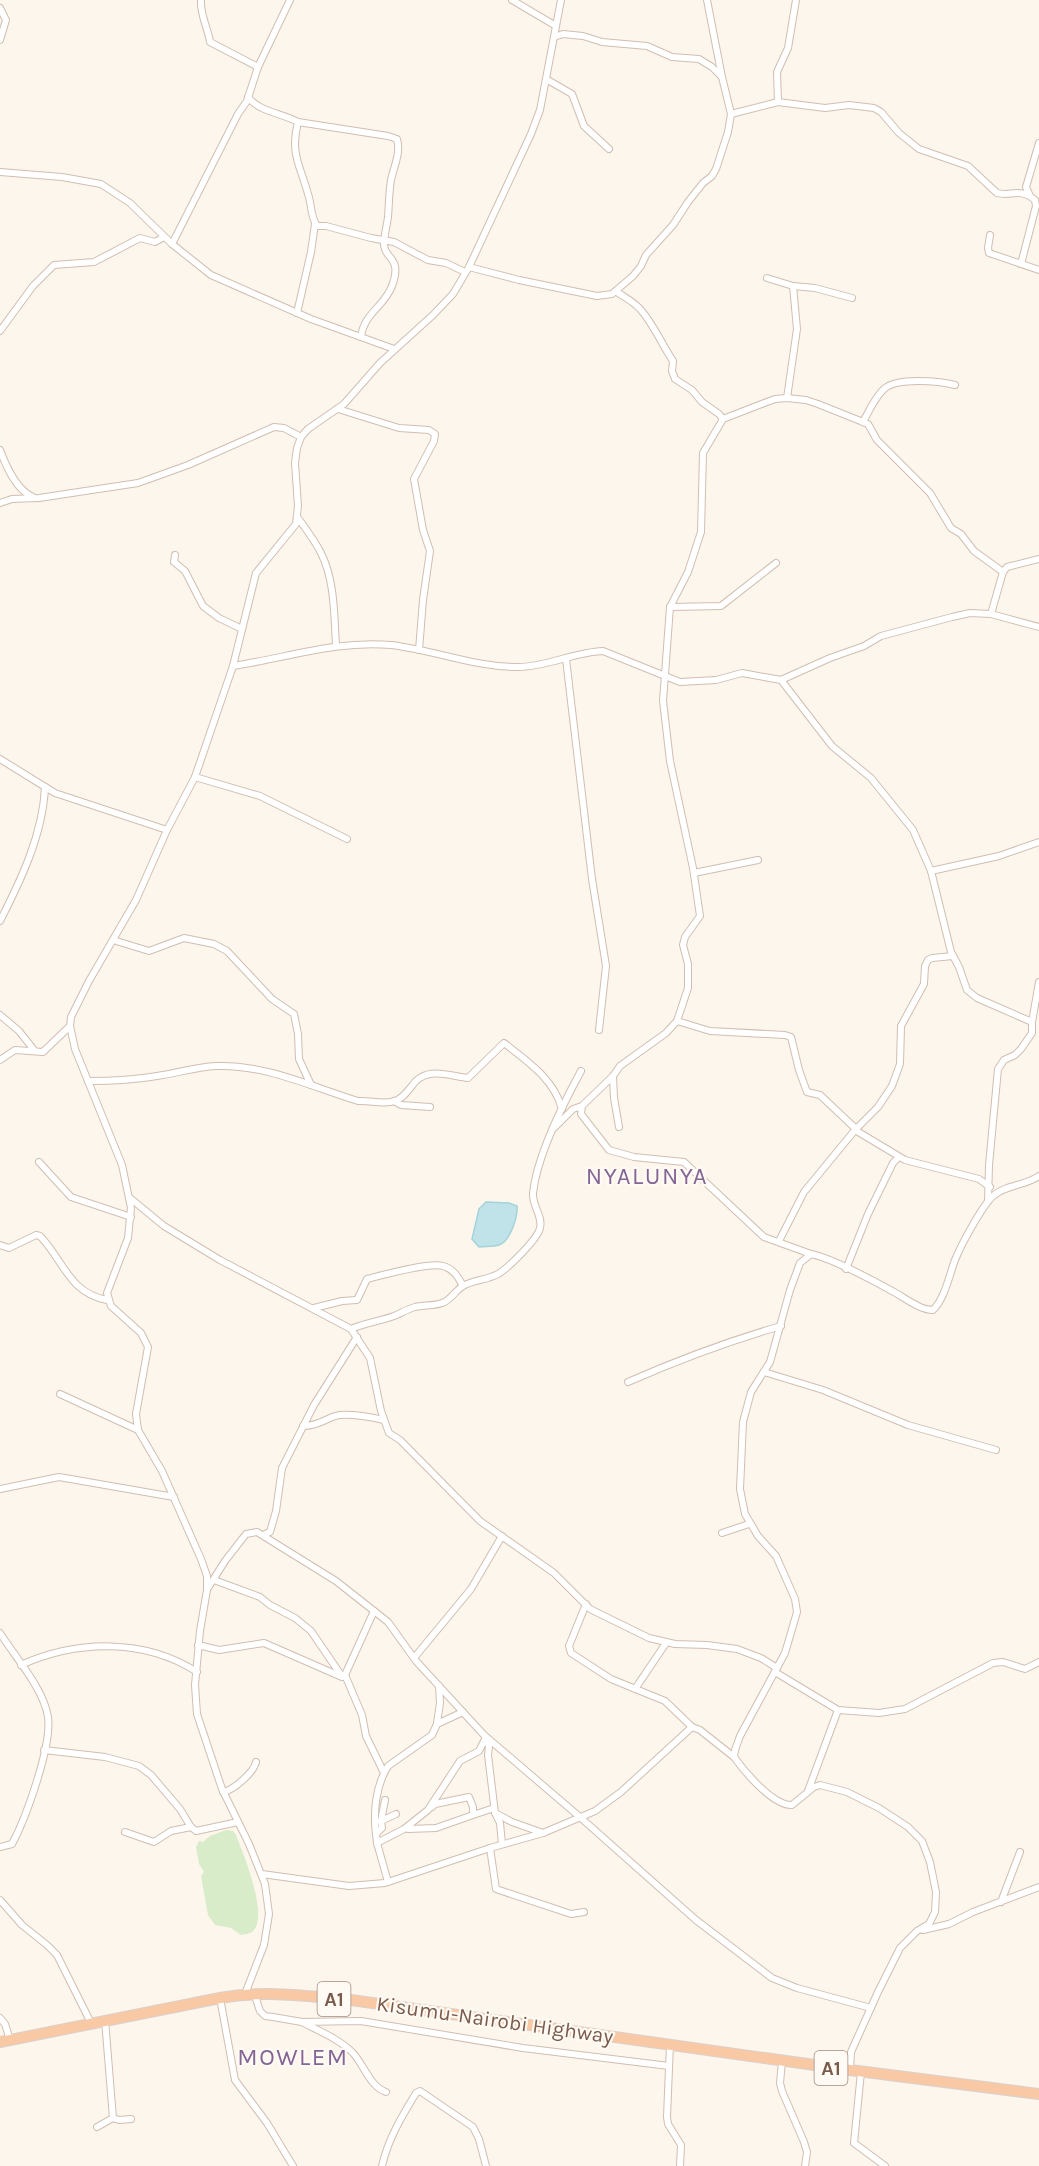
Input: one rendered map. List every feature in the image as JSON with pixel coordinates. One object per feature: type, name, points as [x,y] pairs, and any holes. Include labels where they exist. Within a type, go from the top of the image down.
[{"type":"highway","name":"Kisumu-Nairobi Highway","points":[[5,2041],[250,1993],[351,2000],[670,2043]]},
{"type":"highway","name":"A1","points":[[670,2043],[782,2061],[1039,2094]]},
{"type":"street","points":[[201,0],[202,15],[210,42],[219,49],[258,67]]},
{"type":"street","points":[[172,244],[248,97],[258,67],[290,0]]},
{"type":"street","points":[[512,0],[556,26]]},
{"type":"street","points":[[561,0],[540,110],[531,134],[467,269],[444,305],[394,349],[338,408],[308,429],[301,437],[295,463],[298,518],[294,529],[256,573],[233,666],[195,777],[167,830],[136,900],[75,1005],[70,1026],[75,1049],[122,1165],[130,1198],[131,1217],[128,1238],[109,1282],[107,1293],[111,1306],[141,1333],[148,1347],[136,1414],[138,1430],[162,1471],[207,1576],[195,1685],[197,1714],[223,1792],[262,1874],[269,1914],[264,1945],[250,1993],[260,2011],[265,2016],[302,2022],[361,2021],[523,2048],[669,2066]]},
{"type":"street","points":[[315,224],[399,244],[429,260],[467,269],[597,296],[607,296],[617,292],[637,271],[646,255],[673,225],[696,192],[712,176],[728,132],[731,114],[707,0]]},
{"type":"street","points":[[778,102],[777,72],[788,48],[796,0]]},
{"type":"street","points":[[0,8],[6,20],[0,40]]},
{"type":"street","points":[[554,37],[563,34],[573,35],[602,42],[655,48],[672,57],[705,62],[722,77]]},
{"type":"street","points":[[546,79],[572,94],[584,126],[609,149]]},
{"type":"street","points":[[248,97],[259,107],[286,115],[298,122],[353,129],[397,139],[398,153],[391,178],[384,244],[396,264],[395,273],[391,288],[376,310],[364,322],[361,337]]},
{"type":"street","points":[[731,114],[778,102],[825,108],[849,105],[874,108],[919,149],[968,166],[997,193],[1004,195],[1019,192],[1035,200],[1036,206],[1022,264]]},
{"type":"street","points":[[297,313],[315,224],[308,194],[295,158],[298,122]]},
{"type":"street","points":[[1030,196],[1026,187],[1039,143]]},
{"type":"street","points":[[0,172],[62,177],[101,184],[130,203],[172,244],[212,274],[297,313],[394,349]]},
{"type":"street","points":[[990,235],[989,253],[1039,270]]},
{"type":"street","points":[[0,331],[33,286],[54,265],[94,262],[140,238],[155,242],[164,237]]},
{"type":"street","points":[[767,278],[793,286],[815,288],[852,298]]},
{"type":"street","points":[[787,398],[797,329],[793,286]]},
{"type":"street","points":[[617,292],[641,310],[673,361],[672,371],[675,379],[689,388],[723,420]]},
{"type":"street","points":[[863,422],[882,390],[891,384],[937,381],[955,385]]},
{"type":"street","points":[[554,1128],[573,1109],[582,1106],[613,1076],[620,1066],[666,1033],[677,1021],[688,988],[688,964],[683,945],[685,937],[700,916],[694,873],[670,761],[663,701],[670,607],[688,572],[701,531],[703,453],[723,420],[775,399],[787,398],[806,400],[863,422],[870,426],[877,440],[930,493],[951,528],[961,534],[974,551],[1003,572]]},
{"type":"street","points":[[338,408],[399,428],[429,430],[435,434],[434,441],[414,479],[423,530],[430,551],[419,650]]},
{"type":"street","points":[[0,503],[19,498],[39,498],[107,488],[162,475],[274,427],[284,428],[301,437]]},
{"type":"street","points":[[0,450],[8,469],[20,486],[28,495],[39,498]]},
{"type":"street","points":[[298,518],[321,553],[328,572],[336,645]]},
{"type":"street","points":[[175,555],[174,562],[185,571],[203,606],[219,618],[242,628]]},
{"type":"street","points":[[991,614],[1003,572],[1007,567],[1039,559]]},
{"type":"street","points":[[670,607],[721,606],[776,563]]},
{"type":"street","points":[[233,666],[336,645],[392,645],[460,661],[506,667],[526,667],[592,651],[603,651],[680,682],[716,680],[742,673],[781,680],[894,631],[970,613],[991,614],[1039,627]]},
{"type":"street","points":[[566,658],[592,879],[606,966],[599,1030]]},
{"type":"street","points":[[781,680],[832,746],[871,778],[906,820],[931,871],[953,956],[964,985],[971,994],[1003,1011],[1032,1022]]},
{"type":"street","points":[[0,759],[45,787],[167,830]]},
{"type":"street","points":[[195,777],[260,796],[347,839]]},
{"type":"street","points":[[0,921],[20,883],[32,848],[45,796],[45,787]]},
{"type":"street","points":[[931,871],[999,856],[1039,842]]},
{"type":"street","points":[[694,873],[758,860]]},
{"type":"street","points":[[113,940],[148,951],[184,938],[190,941],[202,940],[227,951],[272,999],[294,1014],[299,1059],[311,1086]]},
{"type":"street","points":[[779,1241],[799,1200],[855,1129],[878,1107],[892,1086],[900,1064],[901,1026],[924,984],[925,966],[928,960],[953,956]]},
{"type":"street","points":[[988,1201],[998,1069],[1000,1064],[1021,1049],[1032,1033],[1039,982]]},
{"type":"street","points":[[0,1015],[19,1031],[34,1050]]},
{"type":"street","points":[[677,1021],[710,1031],[791,1037],[807,1092],[820,1095],[855,1129],[910,1162],[979,1179],[990,1187]]},
{"type":"street","points":[[0,1060],[15,1050],[43,1052],[70,1026]]},
{"type":"street","points":[[88,1081],[118,1081],[217,1066],[260,1070],[358,1101],[370,1100],[384,1103],[393,1101],[408,1091],[422,1076],[434,1073],[468,1078],[504,1043],[544,1077],[559,1097],[562,1109]]},
{"type":"street","points":[[351,1329],[410,1308],[443,1303],[463,1286],[498,1274],[510,1266],[537,1236],[541,1227],[539,1214],[534,1205],[534,1188],[554,1128],[581,1071]]},
{"type":"street","points":[[613,1076],[619,1127]]},
{"type":"street","points":[[393,1101],[401,1105],[430,1107]]},
{"type":"street","points":[[582,1106],[581,1114],[609,1150],[634,1157],[684,1162],[764,1237],[846,1269],[876,1282],[921,1307],[933,1310],[940,1300],[960,1249],[988,1201],[999,1191],[1023,1185],[1039,1176]]},
{"type":"street","points":[[846,1269],[868,1214],[893,1163],[899,1157]]},
{"type":"street","points":[[39,1162],[71,1197],[131,1217]]},
{"type":"street","points":[[130,1198],[164,1226],[220,1260],[351,1329],[370,1358],[384,1420],[389,1432],[400,1440],[480,1521],[554,1573],[586,1604],[649,1638],[666,1643],[737,1649],[761,1658],[838,1710],[879,1713],[905,1709],[993,1663],[1004,1662],[1025,1669],[1039,1662]]},
{"type":"street","points":[[0,1245],[9,1248],[35,1236],[40,1236],[80,1289],[94,1298],[108,1300]]},
{"type":"street","points":[[734,1757],[740,1736],[785,1653],[797,1612],[795,1599],[776,1556],[749,1524],[745,1514],[740,1489],[743,1422],[751,1392],[770,1362],[800,1263],[811,1254]]},
{"type":"street","points":[[314,1308],[357,1300],[367,1279],[426,1266],[443,1266],[455,1273],[463,1286]]},
{"type":"street","points":[[628,1382],[676,1360],[747,1335],[781,1326]]},
{"type":"street","points":[[263,1535],[270,1532],[276,1511],[282,1468],[319,1396],[357,1337]]},
{"type":"street","points":[[764,1372],[824,1390],[908,1425],[996,1450]]},
{"type":"street","points":[[60,1394],[138,1430]]},
{"type":"street","points":[[303,1426],[316,1426],[338,1415],[384,1420]]},
{"type":"street","points":[[0,1489],[59,1476],[174,1497]]},
{"type":"street","points":[[722,1533],[749,1524]]},
{"type":"street","points":[[207,1590],[225,1561],[246,1534],[257,1532],[263,1535],[336,1581],[388,1622],[414,1658],[486,1737],[696,1920],[772,1978],[797,1988],[871,2008]]},
{"type":"street","points":[[414,1658],[463,1601],[502,1536]]},
{"type":"street","points":[[214,1580],[260,1597],[311,1631],[344,1676],[362,1715],[366,1736],[384,1773]]},
{"type":"street","points":[[586,1604],[569,1646],[571,1653],[611,1679],[665,1701],[692,1727],[700,1730],[734,1757],[764,1790],[779,1802],[792,1805],[820,1785],[847,1792],[879,1808],[908,1827],[922,1841],[930,1862],[936,1892],[935,1912],[929,1924],[916,1931],[900,1948],[851,2052],[856,2071],[855,2142],[885,2166]]},
{"type":"street","points":[[344,1676],[374,1611]]},
{"type":"street","points":[[0,1633],[33,1684],[48,1717],[44,1750],[35,1790],[12,1844],[0,1847]]},
{"type":"street","points":[[198,1645],[219,1650],[264,1643],[344,1676]]},
{"type":"street","points":[[635,1689],[666,1643]]},
{"type":"street","points":[[21,1665],[43,1655],[67,1649],[100,1647],[142,1649],[160,1653],[197,1672]]},
{"type":"street","points":[[388,1882],[377,1843],[375,1806],[384,1773],[395,1760],[432,1735],[439,1718],[439,1686]]},
{"type":"street","points":[[808,1792],[838,1710]]},
{"type":"street","points":[[437,1724],[463,1712]]},
{"type":"street","points":[[262,1874],[349,1886],[388,1882],[543,1833],[595,1811],[621,1792],[692,1727]]},
{"type":"street","points":[[428,1810],[460,1761],[479,1752],[486,1737]]},
{"type":"street","points":[[486,1737],[489,1746],[494,1810],[500,1823],[502,1845]]},
{"type":"street","points":[[44,1750],[105,1756],[139,1766],[151,1775],[196,1831],[238,1822]]},
{"type":"street","points":[[223,1792],[233,1788],[249,1774],[255,1768],[256,1762]]},
{"type":"street","points":[[377,1843],[404,1829],[435,1804],[469,1797],[473,1815]]},
{"type":"street","points":[[376,1834],[382,1828],[385,1800]]},
{"type":"street","points":[[404,1829],[436,1828],[494,1810],[543,1833]]},
{"type":"street","points":[[381,1821],[396,1814]]},
{"type":"street","points":[[126,1832],[154,1842],[171,1832],[191,1827]]},
{"type":"street","points":[[490,1848],[496,1889],[571,1914],[584,1912]]},
{"type":"street","points":[[1001,1902],[1020,1852]]},
{"type":"street","points":[[916,1931],[949,1924],[1039,1887]]},
{"type":"street","points":[[0,1900],[22,1925],[48,1944],[57,1955],[91,2023]]},
{"type":"street","points":[[220,1998],[235,2080],[293,2166]]},
{"type":"street","points":[[0,2018],[5,2024],[5,2041]]},
{"type":"street","points":[[105,2020],[112,2118]]},
{"type":"street","points":[[302,2022],[343,2044],[354,2054],[375,2085],[386,2092]]},
{"type":"street","points":[[670,2043],[667,2117],[681,2145],[680,2166]]},
{"type":"street","points":[[782,2061],[780,2084],[804,2142],[807,2152],[805,2166]]},
{"type":"street","points":[[382,2166],[385,2151],[394,2131],[416,2093],[420,2091],[473,2127],[479,2139],[486,2166]]},
{"type":"street","points":[[97,2127],[112,2118],[131,2119]]},
{"type":"green space","points":[[226,1830],[233,1831],[236,1835],[256,1897],[258,1922],[254,1930],[248,1934],[241,1935],[231,1928],[215,1925],[208,1915],[201,1876],[204,1872],[199,1864],[196,1847],[199,1841],[203,1842],[210,1836]]},
{"type":"water","points":[[486,1202],[509,1203],[517,1206],[516,1216],[510,1234],[503,1243],[497,1246],[479,1247],[472,1239],[479,1209]]},
{"type":"district","name":"NYALUNYA","points":[[647,1176]]},
{"type":"district","name":"MOWLEM","points":[[293,2057]]}]
